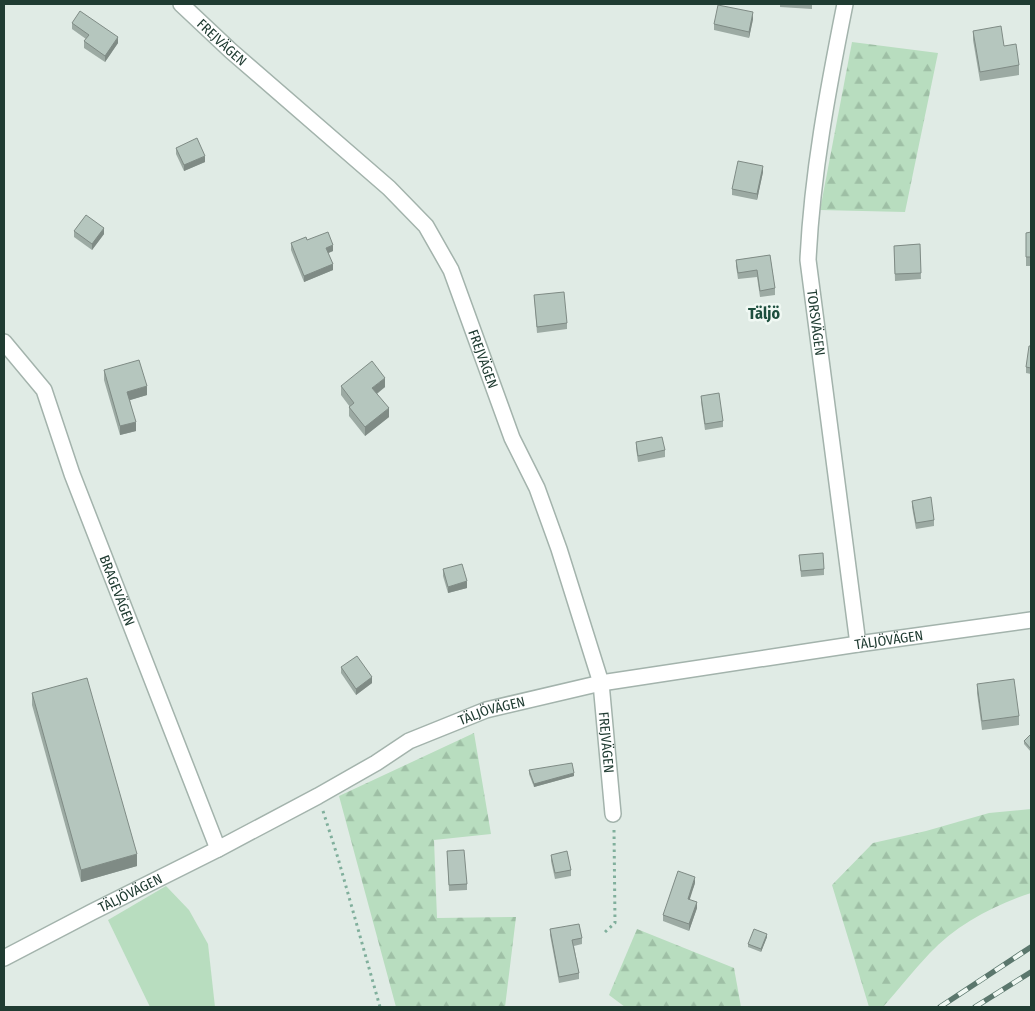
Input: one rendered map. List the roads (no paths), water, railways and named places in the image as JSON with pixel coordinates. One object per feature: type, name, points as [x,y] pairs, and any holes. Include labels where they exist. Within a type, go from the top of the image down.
[{"type":"street","name":"FREJVÄGEN","points":[[181,4],[231,51],[389,188],[426,226],[451,270],[512,438],[537,488],[559,549],[601,684],[613,814]]},
{"type":"street","name":"TORSVÄGEN","points":[[845,4],[824,110],[809,230],[808,260],[858,644]]},
{"type":"street","name":"BRAGEVÄGEN","points":[[4,342],[44,390],[72,474],[218,850]]},
{"type":"street","name":"TÄLJÖVÄGEN","points":[[4,958],[218,850],[376,764],[409,742],[486,710],[601,684],[858,644],[1031,620]]},
{"type":"railway","points":[[940,1007],[1031,947]]},
{"type":"railway","points":[[975,1007],[1031,972]]},
{"type":"district","name":"Täljö","points":[[764,313]]}]
